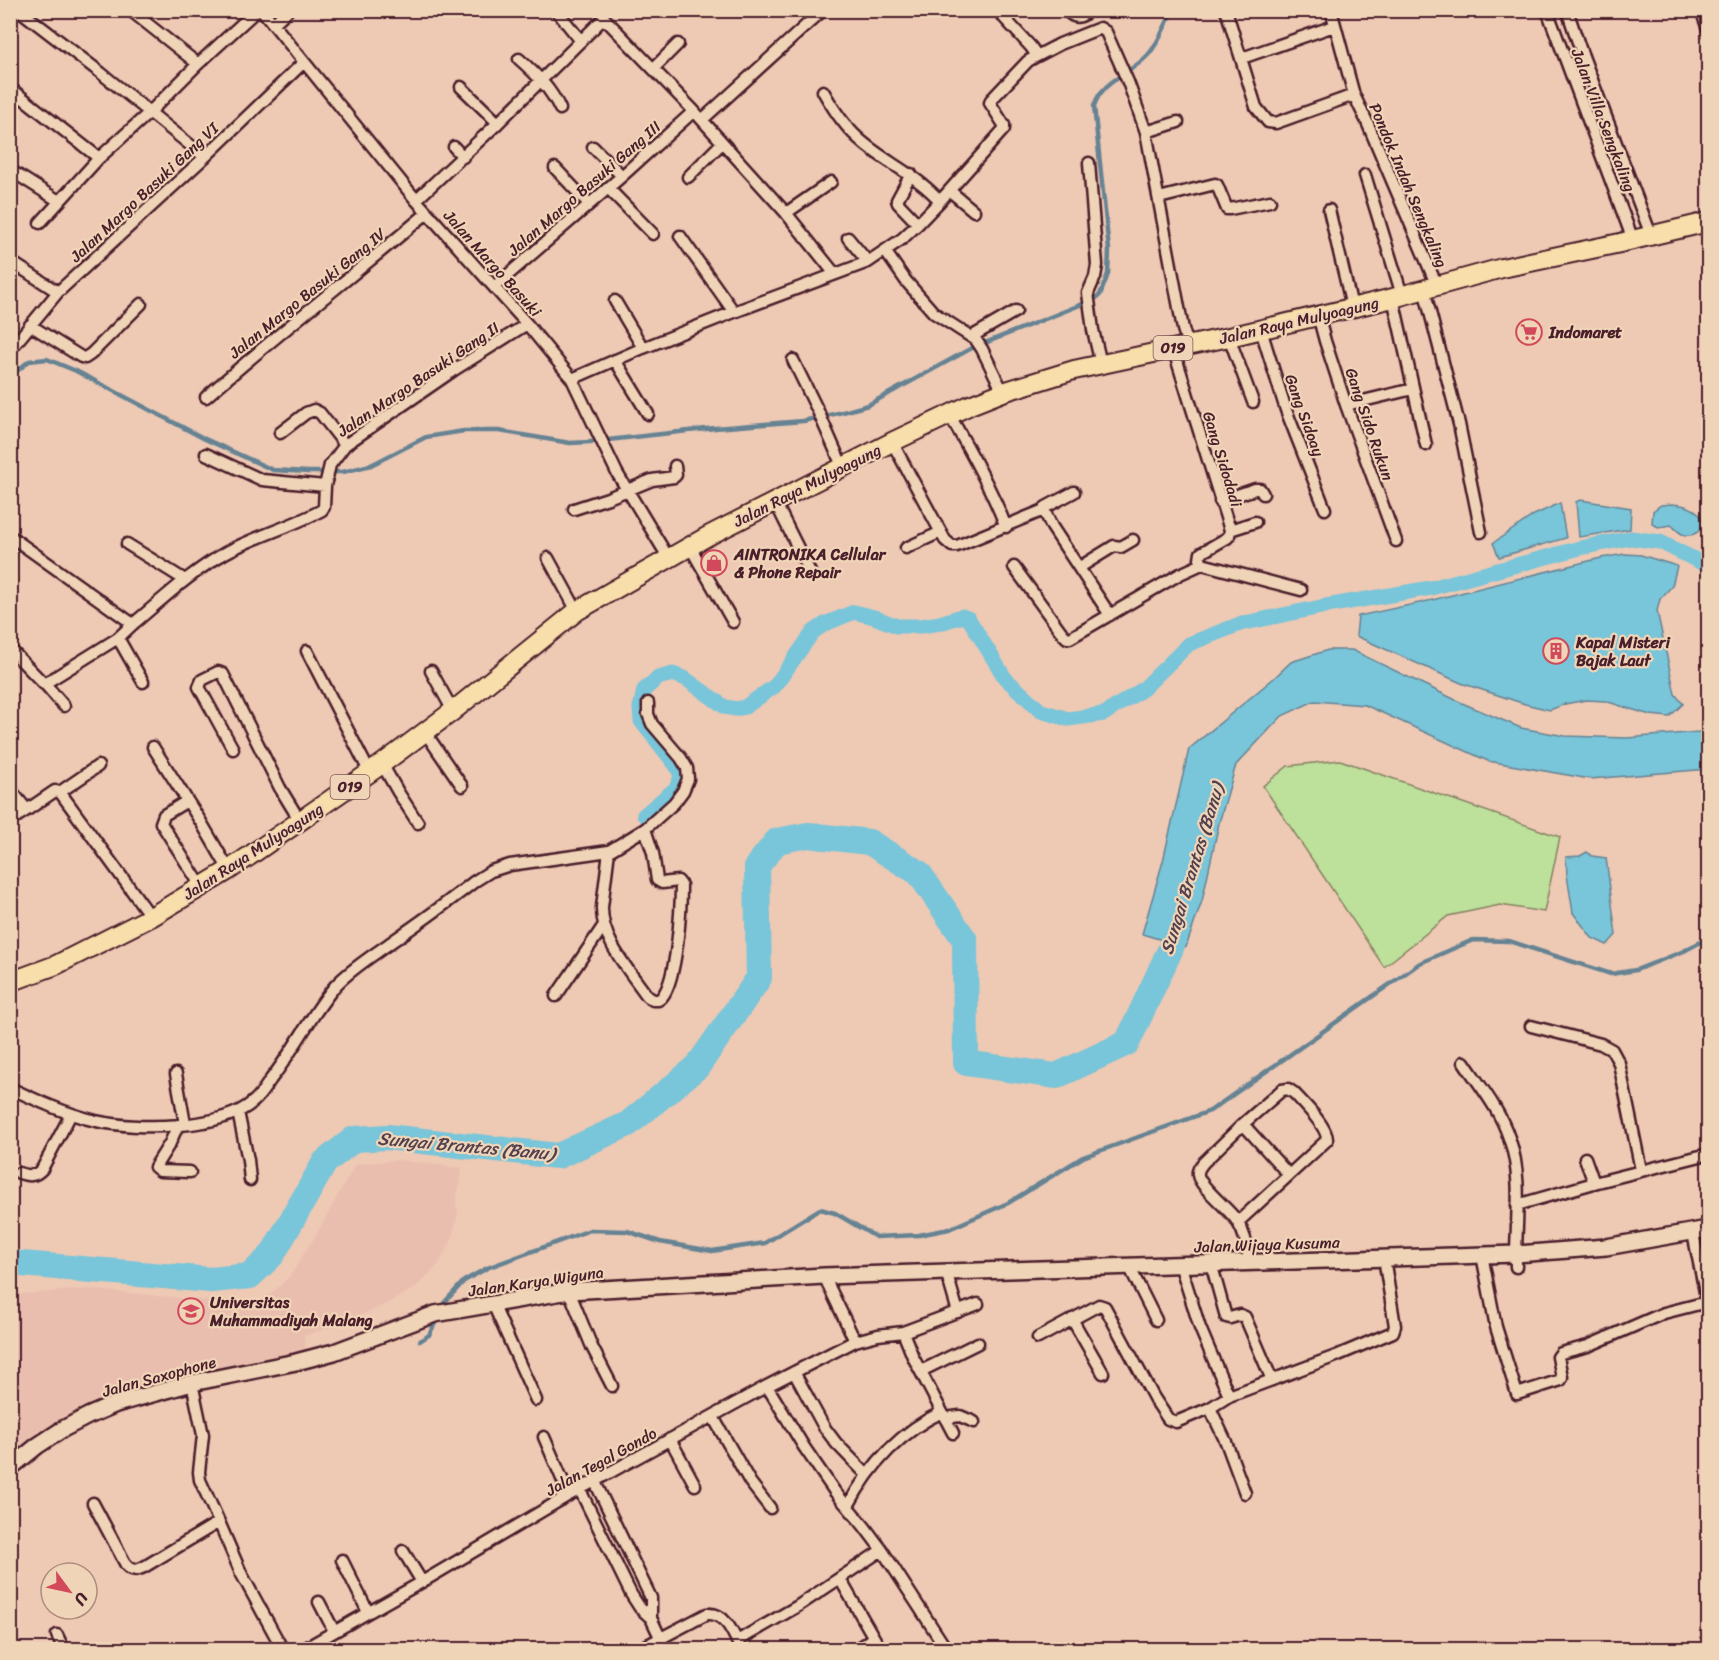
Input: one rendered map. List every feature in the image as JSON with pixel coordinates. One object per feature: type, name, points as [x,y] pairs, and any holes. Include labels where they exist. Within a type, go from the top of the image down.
[{"type":"main road","name":"Jalan Raya Mulyoagung","points":[[10,982],[56,965],[151,917],[229,870],[376,769],[453,711],[577,611],[689,545],[892,442],[1003,392],[1074,370],[1261,330],[1398,297],[1502,268],[1708,222]]},
{"type":"main road","name":"Jalan Wijaya Kusuma","points":[[824,1276],[1383,1258],[1482,1256],[1516,1261],[1708,1229]]},
{"type":"main road","name":"Jalan Karya Wiguna","points":[[296,1362],[353,1346],[408,1323],[441,1313],[569,1291],[824,1276]]},
{"type":"main road","name":"Jalan Saxophone","points":[[10,1468],[37,1446],[88,1416],[116,1404],[192,1383],[296,1362]]},
{"type":"street","points":[[19,10],[205,156]]},
{"type":"street","points":[[130,10],[198,64]]},
{"type":"street","points":[[40,223],[99,158],[257,10]]},
{"type":"street","name":"Jalan Margo Basuki","points":[[262,10],[416,200],[527,324],[572,379],[627,490],[668,557]]},
{"type":"street","points":[[273,24],[288,10]]},
{"type":"street","points":[[556,10],[581,41]]},
{"type":"street","points":[[702,120],[823,10]]},
{"type":"street","points":[[572,379],[734,312],[868,262],[902,239],[940,201],[1004,129],[990,103],[991,100],[1035,53],[997,10]]},
{"type":"street","points":[[1069,14],[1081,17],[1088,10]]},
{"type":"street","name":"Pondok Indah Sengkaling","points":[[1226,10],[1226,17],[1242,58],[1256,107],[1262,117],[1276,123],[1354,95]]},
{"type":"street","name":"Pondok Indah Sengkaling","points":[[1331,10],[1354,95],[1367,122],[1430,288],[1481,532]]},
{"type":"street","name":"Jalan Villa Sengkaling","points":[[1547,10],[1632,240]]},
{"type":"street","name":"Jalan Villa Sengkaling","points":[[1567,10],[1651,235]]},
{"type":"street","points":[[1701,10],[1708,29]]},
{"type":"street","points":[[416,200],[608,14],[786,213],[835,274]]},
{"type":"street","points":[[1242,58],[1334,26]]},
{"type":"street","name":"Gang Sidodadi","points":[[1035,53],[1100,28],[1106,32],[1128,82],[1146,132],[1183,329],[1181,347],[1220,501],[1230,530],[1227,538],[1202,553],[1200,559],[1202,564]]},
{"type":"street","points":[[654,68],[678,44]]},
{"type":"street","points":[[519,59],[542,80],[560,110]]},
{"type":"street","name":"Jalan Margo Basuki Gang VI","points":[[12,346],[58,292],[304,62]]},
{"type":"street","points":[[1571,75],[1588,70]]},
{"type":"street","points":[[461,87],[498,123]]},
{"type":"street","points":[[10,88],[99,158]]},
{"type":"street","points":[[822,91],[850,131],[867,146],[911,174],[940,201]]},
{"type":"street","name":"Jalan Margo Basuki Gang III","points":[[494,287],[694,111]]},
{"type":"street","points":[[1146,132],[1178,122]]},
{"type":"street","points":[[688,177],[722,143]]},
{"type":"street","points":[[454,147],[462,157]]},
{"type":"street","points":[[593,147],[622,176]]},
{"type":"street","points":[[1089,163],[1098,265],[1088,293],[1090,316],[1101,364]]},
{"type":"street","points":[[555,168],[589,204]]},
{"type":"street","points":[[10,170],[59,201]]},
{"type":"street","points":[[911,174],[897,200],[918,224]]},
{"type":"street","points":[[1365,175],[1398,297],[1413,389],[1426,445]]},
{"type":"street","points":[[786,213],[831,182]]},
{"type":"street","points":[[1158,198],[1215,184],[1226,208],[1270,201]]},
{"type":"street","points":[[608,188],[653,234]]},
{"type":"street","points":[[950,190],[974,211]]},
{"type":"street","points":[[1329,210],[1352,307]]},
{"type":"street","name":"Jalan Margo Basuki Gang IV","points":[[206,397],[427,213]]},
{"type":"street","points":[[680,236],[734,312]]},
{"type":"street","points":[[848,238],[868,262]]},
{"type":"street","points":[[885,251],[923,302],[934,313],[977,342],[1003,392]]},
{"type":"street","points":[[10,261],[58,292]]},
{"type":"street","points":[[615,302],[643,348]]},
{"type":"street","points":[[30,325],[84,358],[91,354],[141,304]]},
{"type":"street","points":[[977,342],[1016,311]]},
{"type":"street","name":"Gang Sido Rukun","points":[[1318,315],[1346,405],[1396,541]]},
{"type":"street","name":"Jalan Margo Basuki Gang II","points":[[325,484],[330,465],[345,446],[454,370],[527,324]]},
{"type":"street","name":"Gang Sidoay","points":[[1261,330],[1286,410],[1325,509]]},
{"type":"street","points":[[1229,337],[1253,402]]},
{"type":"street","points":[[615,360],[648,414]]},
{"type":"street","points":[[793,360],[843,468]]},
{"type":"street","points":[[1346,405],[1413,389]]},
{"type":"street","points":[[280,433],[306,413],[314,410],[320,413],[345,446]]},
{"type":"street","points":[[950,416],[993,495],[1006,527]]},
{"type":"street","points":[[892,442],[941,531],[952,546],[1006,527],[1044,510],[1074,492]]},
{"type":"street","points":[[45,684],[118,638],[185,580],[209,563],[248,541],[322,510],[324,507],[325,484],[262,480],[206,454]]},
{"type":"street","points":[[574,509],[652,480],[674,477],[675,466]]},
{"type":"street","points":[[1220,501],[1255,489],[1260,489],[1263,494]]},
{"type":"street","points":[[776,502],[810,572]]},
{"type":"street","points":[[1044,510],[1072,559],[1080,567],[1110,615]]},
{"type":"street","points":[[1230,530],[1255,522]]},
{"type":"street","points":[[906,548],[941,531]]},
{"type":"street","points":[[10,536],[133,624]]},
{"type":"street","points":[[1080,567],[1114,546],[1121,548],[1133,540]]},
{"type":"street","points":[[127,544],[185,580]]},
{"type":"street","points":[[689,545],[733,622]]},
{"type":"street","points":[[548,558],[577,611]]},
{"type":"street","points":[[1014,567],[1036,600],[1067,638],[1074,637],[1180,574],[1202,564],[1300,590]]},
{"type":"street","points":[[118,638],[143,682]]},
{"type":"street","points":[[10,649],[64,706]]},
{"type":"street","points":[[308,651],[376,769],[398,792],[418,823]]},
{"type":"street","points":[[431,671],[453,711]]},
{"type":"street","points":[[233,749],[199,687],[202,680],[218,672],[224,676],[271,771],[300,821]]},
{"type":"street","points":[[10,1088],[71,1114],[118,1125],[181,1125],[211,1121],[238,1112],[255,1100],[337,985],[363,963],[475,881],[491,871],[510,865],[609,851],[645,829],[674,803],[688,779],[687,768],[652,724],[648,714],[648,703]]},
{"type":"street","points":[[425,732],[462,786]]},
{"type":"street","points":[[153,747],[229,870]]},
{"type":"street","points":[[10,821],[55,791],[60,792],[98,766]]},
{"type":"street","points":[[10,789],[27,810]]},
{"type":"street","points":[[60,792],[151,917]]},
{"type":"street","points":[[187,801],[164,815],[161,823],[201,886]]},
{"type":"street","points":[[609,851],[602,907],[604,925],[612,944],[647,996],[658,1000],[662,997],[672,969],[681,905],[681,885],[678,881],[662,883],[657,880],[653,853],[645,829]]},
{"type":"street","points":[[556,996],[604,925]]},
{"type":"street","points":[[1530,1026],[1601,1044],[1615,1054],[1622,1071],[1641,1170]]},
{"type":"street","points":[[1464,1062],[1499,1115],[1509,1138],[1514,1158],[1517,1205],[1516,1261]]},
{"type":"street","points":[[176,1074],[182,1106],[181,1125],[155,1167],[160,1171],[190,1172]]},
{"type":"street","points":[[1238,1222],[1325,1144],[1328,1137],[1324,1129],[1288,1089],[1282,1090],[1243,1124],[1203,1163],[1197,1174],[1201,1183],[1238,1222],[1249,1252],[1249,1262]]},
{"type":"street","points":[[238,1112],[250,1180]]},
{"type":"street","points":[[19,1173],[30,1176],[42,1169],[71,1114]]},
{"type":"street","points":[[1243,1124],[1289,1175]]},
{"type":"street","points":[[1517,1205],[1641,1170],[1708,1154]]},
{"type":"street","points":[[1585,1158],[1594,1183]]},
{"type":"street","points":[[1482,1256],[1496,1327],[1517,1394],[1562,1380],[1558,1357],[1561,1353],[1588,1346],[1664,1313],[1708,1302],[1693,1233]]},
{"type":"street","points":[[1038,1338],[1075,1324],[1102,1305],[1108,1309],[1141,1376],[1168,1419],[1179,1422],[1210,1408],[1229,1396],[1376,1341],[1393,1332],[1395,1326],[1383,1258]]},
{"type":"street","points":[[1211,1263],[1225,1315],[1229,1318],[1240,1315],[1245,1317],[1272,1380]]},
{"type":"street","points":[[1180,1264],[1200,1328],[1229,1396]]},
{"type":"street","points":[[1129,1266],[1156,1320]]},
{"type":"street","points":[[946,1271],[958,1312]]},
{"type":"street","points":[[824,1276],[855,1341]]},
{"type":"street","points":[[569,1291],[592,1347],[612,1386]]},
{"type":"street","points":[[493,1304],[536,1400]]},
{"type":"street","name":"Jalan Tegal Gondo","points":[[302,1650],[569,1495],[794,1372],[855,1341],[903,1332],[978,1305]]},
{"type":"street","points":[[1075,1324],[1102,1373]]},
{"type":"street","points":[[903,1332],[913,1357],[953,1433]]},
{"type":"street","points":[[921,1371],[978,1343]]},
{"type":"street","points":[[794,1372],[824,1427],[867,1475]]},
{"type":"street","points":[[192,1383],[203,1435],[200,1480],[241,1573],[283,1650]]},
{"type":"street","points":[[767,1386],[804,1447],[835,1492],[882,1550],[947,1650]]},
{"type":"street","points":[[1210,1408],[1226,1442],[1245,1493]]},
{"type":"street","points":[[848,1506],[867,1475],[896,1441],[912,1429],[942,1411],[974,1422]]},
{"type":"street","points":[[713,1417],[750,1482],[770,1508]]},
{"type":"street","points":[[543,1437],[569,1495]]},
{"type":"street","points":[[670,1439],[696,1485]]},
{"type":"street","points":[[595,1482],[651,1598],[651,1618],[666,1650]]},
{"type":"street","points":[[580,1490],[631,1594],[640,1608],[651,1618]]},
{"type":"street","points":[[93,1503],[126,1565],[129,1569],[134,1570],[144,1567],[219,1522]]},
{"type":"street","points":[[638,1650],[659,1637],[707,1614],[719,1615],[739,1645],[882,1550]]},
{"type":"street","points":[[403,1551],[422,1582]]},
{"type":"street","points":[[342,1560],[368,1612]]},
{"type":"street","points":[[840,1579],[881,1650]]},
{"type":"street","points":[[319,1602],[334,1631]]},
{"type":"street","points":[[57,1635],[64,1650]]},
{"type":"street","points":[[856,1650],[874,1638]]},
{"type":"shaded area","name":"Universitas Muhammadiyah Malang","points":[[398,1160],[462,1168],[456,1203],[458,1213],[452,1239],[438,1265],[415,1288],[356,1318],[304,1336],[306,1351],[193,1381],[136,1392],[11,1464],[11,1295],[86,1289],[230,1303],[259,1301],[271,1294],[290,1276],[354,1167],[357,1164]]},
{"type":"green space","points":[[1340,760],[1560,837],[1544,912],[1500,905],[1448,916],[1384,967],[1263,786],[1288,766]]},
{"type":"water","points":[[1580,500],[1631,508],[1630,529],[1579,537],[1576,502]]},
{"type":"water","points":[[1560,503],[1566,538],[1499,557],[1493,543],[1534,515]]},
{"type":"water","points":[[1661,505],[1686,506],[1701,516],[1701,529],[1690,535],[1682,534],[1671,525],[1659,527],[1654,525],[1652,523],[1653,511]]},
{"type":"water","points":[[1625,554],[1641,555],[1677,566],[1672,586],[1660,599],[1657,611],[1675,694],[1683,704],[1669,717],[1650,715],[1605,701],[1586,700],[1550,710],[1525,704],[1461,683],[1356,636],[1358,616]]},
{"type":"water","points":[[1328,650],[1352,650],[1462,703],[1521,728],[1565,736],[1627,738],[1708,730],[1708,769],[1590,779],[1488,761],[1365,705],[1314,701],[1282,716],[1236,765],[1219,823],[1202,901],[1186,947],[1142,934],[1163,861],[1189,749],[1291,662]]},
{"type":"water","points":[[1587,852],[1592,856],[1606,858],[1616,935],[1607,945],[1592,938],[1573,913],[1566,857],[1580,856]]},
{"type":"waterway","points":[[10,377],[29,361],[47,359],[76,371],[205,439],[273,470],[308,472],[343,472],[371,465],[426,437],[464,431],[499,431],[570,443],[590,442],[803,421],[868,405],[970,349],[1100,295],[1108,274],[1109,250],[1094,106],[1098,97],[1110,83],[1148,55],[1159,39],[1173,10]]},
{"type":"waterway","points":[[644,815],[676,788],[681,777],[678,768],[641,721],[640,708],[644,690],[658,678],[673,674],[686,679],[725,707],[736,709],[745,707],[775,686],[813,632],[825,624],[854,612],[897,626],[921,626],[962,616],[969,619],[1005,678],[1041,711],[1068,719],[1104,714],[1143,689],[1189,644],[1240,624],[1431,588],[1580,548],[1631,538],[1660,542],[1708,566]]},
{"type":"waterway","name":"Sungai Brantas (Banu)","points":[[10,1263],[211,1280],[250,1276],[272,1255],[325,1162],[354,1139],[387,1137],[558,1156],[628,1124],[697,1067],[759,978],[757,866],[777,841],[808,835],[869,842],[919,873],[965,940],[966,1063],[1056,1076],[1127,1043],[1171,948],[1182,910]]},
{"type":"waterway","points":[[442,1309],[444,1303],[464,1281],[487,1268],[590,1230],[627,1231],[660,1242],[712,1251],[765,1243],[820,1209],[835,1213],[876,1237],[919,1235],[949,1229],[1008,1203],[1083,1157],[1210,1111],[1420,963],[1473,940],[1509,941],[1611,974],[1636,970],[1684,951],[1708,938]]},
{"type":"waterway","points":[[420,1341],[429,1335],[437,1319]]},
{"type":"place","name":"Indomaret","points":[[1529,332]]},
{"type":"place","name":"AINTRONIKA Cellular & Phone Repair","points":[[714,563]]},
{"type":"place","name":"Kapal Misteri Bajak Laut","points":[[1556,651]]},
{"type":"place","name":"Universitas Muhammadiyah Malang","points":[[191,1311]]}]
